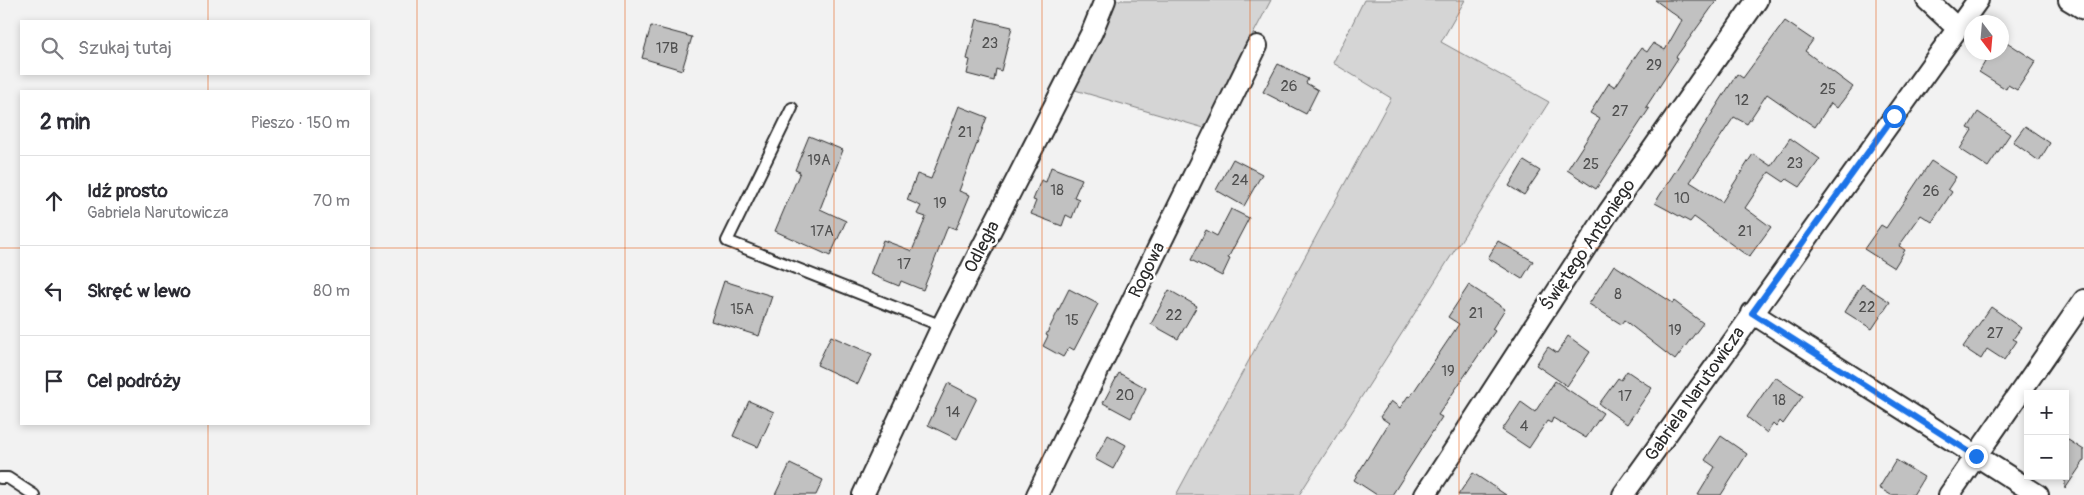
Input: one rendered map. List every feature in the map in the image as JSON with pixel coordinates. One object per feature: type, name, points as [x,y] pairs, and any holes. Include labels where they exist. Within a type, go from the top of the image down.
[{"type":"street","name":"Odległa","points":[[863,495],[942,326],[1092,32],[1105,0]]},
{"type":"street","name":"Świętego Antoniego","points":[[1425,495],[1608,213],[1757,0]]},
{"type":"street","points":[[1927,0],[1957,28]]},
{"type":"street","name":"Gabriela Narutowicza","points":[[1623,495],[1978,0]]},
{"type":"street","points":[[2069,0],[2084,9]]},
{"type":"street","name":"Rogowa","points":[[1037,495],[1257,46]]},
{"type":"street","points":[[1950,495],[2084,300]]},
{"type":"street","points":[[1752,313],[2038,495]]},
{"type":"lane","points":[[792,108],[727,241],[942,326]]},
{"type":"lane","points":[[0,478],[8,478],[34,495]]},
{"type":"shaded area","points":[[1114,0],[1271,0],[1204,128],[1075,90]]},
{"type":"shaded area","points":[[1364,0],[1465,0],[1441,42],[1549,102],[1299,495],[1176,495],[1391,98],[1333,63]]},
{"type":"building","points":[[1655,0],[1717,0],[1676,57],[1678,58],[1646,107],[1649,109],[1596,189],[1567,170],[1600,119],[1590,113],[1609,83],[1615,87],[1641,48],[1647,52],[1653,43],[1665,50],[1682,20]]},
{"type":"building","points":[[977,19],[1012,27],[1001,71],[996,69],[994,81],[967,74],[970,60],[967,59]]},
{"type":"building","points":[[1785,21],[1813,40],[1805,51],[1853,87],[1837,108],[1831,103],[1815,127],[1767,94],[1747,124],[1734,117],[1690,182],[1722,202],[1753,154],[1771,166],[1790,138],[1820,159],[1800,187],[1787,179],[1784,182],[1769,172],[1745,208],[1771,227],[1749,257],[1694,217],[1690,222],[1655,203],[1737,74],[1743,78]]},
{"type":"building","points":[[651,26],[692,37],[682,70],[642,58]]},
{"type":"building","points":[[2009,44],[2036,61],[2017,90],[2008,85],[2006,89],[1979,72],[1986,60],[2009,60]]},
{"type":"building","points":[[1278,64],[1308,79],[1306,83],[1318,90],[1306,114],[1263,92]]},
{"type":"building","points":[[959,106],[987,117],[959,191],[970,195],[956,229],[948,226],[923,290],[901,281],[899,286],[870,274],[883,240],[912,251],[926,217],[917,214],[921,206],[907,200],[917,174],[931,179]]},
{"type":"building","points":[[1978,112],[2010,134],[1988,167],[1960,149],[1972,130],[1968,128]]},
{"type":"building","points":[[2025,126],[2050,143],[2039,161],[2013,142]]},
{"type":"building","points":[[809,136],[843,150],[820,209],[846,221],[830,256],[775,231],[800,172],[795,170]]},
{"type":"building","points":[[1233,159],[1262,174],[1244,206],[1216,190]]},
{"type":"building","points":[[1524,161],[1540,171],[1524,195],[1509,186]]},
{"type":"building","points":[[1931,161],[1956,177],[1948,189],[1952,192],[1932,222],[1921,215],[1899,246],[1905,250],[1894,268],[1864,249],[1881,225],[1886,228]]},
{"type":"building","points":[[1051,167],[1082,179],[1074,197],[1079,199],[1072,218],[1066,215],[1062,226],[1031,214],[1036,201],[1033,200],[1041,180],[1046,182]]},
{"type":"building","points":[[1231,209],[1249,218],[1228,258],[1230,259],[1222,276],[1191,260],[1206,230],[1217,236]]},
{"type":"building","points":[[1498,241],[1533,261],[1522,279],[1488,258]]},
{"type":"building","points":[[1614,265],[1673,303],[1674,301],[1703,323],[1675,360],[1624,320],[1621,324],[1589,304]]},
{"type":"building","points":[[724,281],[772,296],[759,336],[711,321]]},
{"type":"building","points":[[1862,284],[1890,302],[1872,329],[1845,312]]},
{"type":"building","points":[[1469,285],[1505,309],[1492,329],[1495,331],[1438,415],[1442,417],[1392,495],[1377,495],[1354,480],[1389,423],[1380,417],[1391,401],[1400,408],[1408,396],[1410,397],[1459,324],[1448,317]]},
{"type":"building","points":[[1069,289],[1098,304],[1074,350],[1069,347],[1063,357],[1043,346],[1048,336],[1046,335]]},
{"type":"building","points":[[1169,290],[1197,306],[1178,339],[1151,324]]},
{"type":"building","points":[[1991,307],[2021,328],[2013,339],[2017,341],[2004,360],[1987,349],[1981,359],[1963,347]]},
{"type":"building","points":[[831,336],[872,354],[858,384],[817,365]]},
{"type":"building","points":[[1568,336],[1590,352],[1567,386],[1536,365],[1548,347],[1557,353]]},
{"type":"building","points":[[1627,371],[1652,388],[1627,424],[1599,404],[1618,378],[1621,380]]},
{"type":"building","points":[[1119,373],[1146,388],[1131,418],[1103,403]]},
{"type":"building","points":[[1775,377],[1803,396],[1783,424],[1780,421],[1776,427],[1773,424],[1767,433],[1747,417]]},
{"type":"building","points":[[1555,381],[1603,413],[1586,438],[1553,418],[1551,423],[1547,421],[1529,448],[1502,430],[1521,402],[1535,412]]},
{"type":"building","points":[[948,383],[977,398],[957,439],[928,425]]},
{"type":"building","points":[[749,401],[774,412],[758,447],[733,436]]},
{"type":"building","points":[[1108,435],[1126,445],[1113,469],[1095,459]]},
{"type":"building","points":[[1721,436],[1747,454],[1721,495],[1698,495],[1715,467],[1705,460]]},
{"type":"building","points":[[2069,441],[2084,450],[2084,461],[2065,489],[2065,480],[2069,480]]},
{"type":"building","points":[[1896,460],[1924,477],[1913,495],[1891,495],[1879,488]]},
{"type":"building","points":[[790,464],[823,480],[816,495],[775,495]]},
{"type":"building","points":[[1473,473],[1506,495],[1458,495]]},
{"type":"route","points":[[1894,116],[1752,313],[1976,456]]}]
